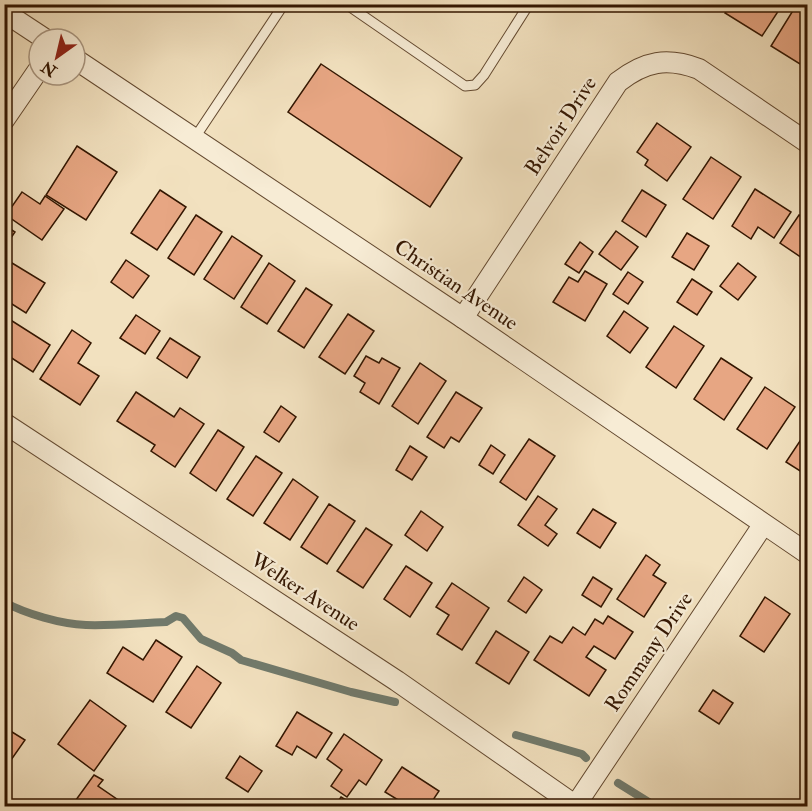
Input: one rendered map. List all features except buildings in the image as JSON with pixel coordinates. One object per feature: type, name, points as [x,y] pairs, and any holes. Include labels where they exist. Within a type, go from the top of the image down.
[{"type":"street","points":[[4,12],[27,27]]},
{"type":"street","name":"Belvoir Drive","points":[[463,318],[618,82],[634,70],[650,64],[666,62],[682,63],[699,69],[807,143]]},
{"type":"street","name":"Christian Avenue","points":[[87,67],[463,318],[807,554]]},
{"type":"street","points":[[4,120],[27,86]]},
{"type":"street","name":"Welker Avenue","points":[[4,423],[397,681],[575,806]]},
{"type":"street","name":"Rommany Drive","points":[[575,806],[763,525]]},
{"type":"lane","points":[[194,139],[284,4]]},
{"type":"lane","points":[[346,4],[465,86],[475,85],[484,75],[529,4]]},
{"type":"waterway","points":[[4,602],[33,614],[86,625],[166,622],[176,616],[183,618],[201,639],[232,653],[241,660],[351,692],[395,702]]},
{"type":"waterway","points":[[516,735],[582,754],[586,758]]},
{"type":"waterway","points":[[618,783],[655,806]]}]
